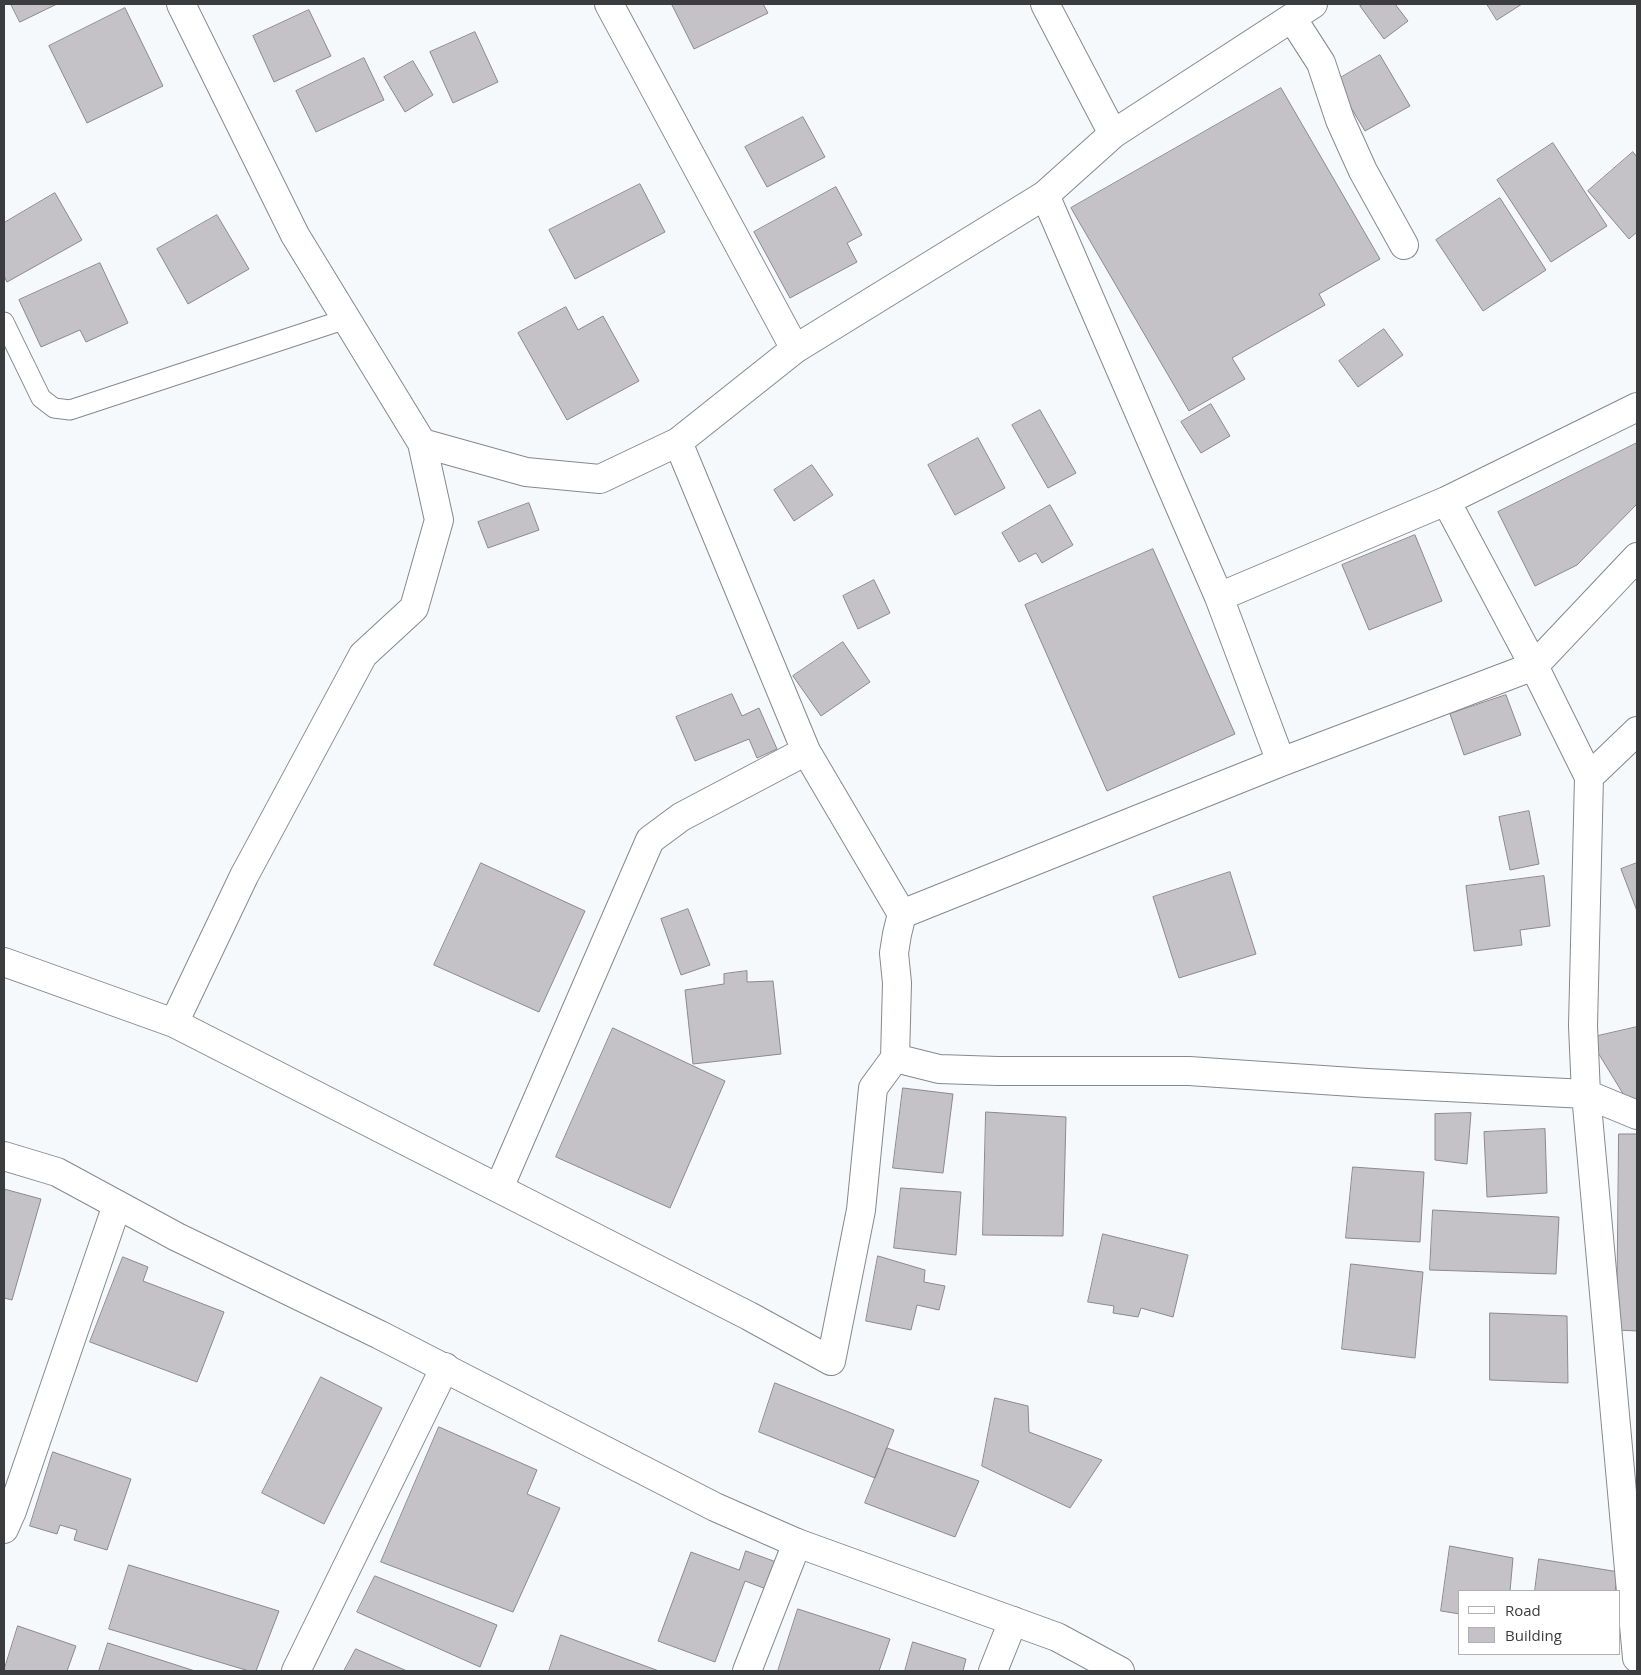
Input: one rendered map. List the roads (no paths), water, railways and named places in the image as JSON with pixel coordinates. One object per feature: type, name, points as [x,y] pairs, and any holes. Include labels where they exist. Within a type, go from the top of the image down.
[{"type":"street","points":[[610,4],[795,349]]},
{"type":"street","points":[[1046,4],[1113,134]]},
{"type":"street","points":[[174,1023],[244,876],[363,655],[414,608],[439,520],[422,443],[295,235],[184,5]]},
{"type":"street","points":[[422,443],[526,472],[600,479],[678,442],[795,349],[1045,195],[1113,134],[1302,11],[1340,120],[1363,171],[1404,245]]},
{"type":"street","points":[[1045,195],[1219,597],[1281,762]]},
{"type":"street","points":[[1219,597],[1446,501],[1637,407]]},
{"type":"street","points":[[4,962],[174,1023],[749,1316],[831,1361],[861,1210],[873,1088],[895,1058],[897,983],[894,953],[902,914],[806,750],[678,442]]},
{"type":"street","points":[[1446,501],[1534,666],[1589,777],[1584,1026],[1586,1094],[1628,1450],[1637,1658]]},
{"type":"street","points":[[902,914],[1281,762],[1534,666],[1637,558]]},
{"type":"street","points":[[1589,777],[1637,731]]},
{"type":"street","points":[[499,1188],[650,840],[681,817],[806,750]]},
{"type":"street","points":[[895,1058],[939,1069],[1189,1071],[1367,1083],[1586,1094],[1637,1115]]},
{"type":"street","points":[[4,1156],[57,1172],[177,1237],[380,1335],[716,1507],[797,1542],[1057,1637],[1120,1671]]},
{"type":"street","points":[[7,1516],[117,1205]]},
{"type":"street","points":[[296,1671],[445,1368]]},
{"type":"street","points":[[747,1671],[797,1542]]},
{"type":"street","points":[[993,1671],[1013,1621]]},
{"type":"lane","points":[[4,322],[41,398],[54,408],[70,410],[346,319]]}]
